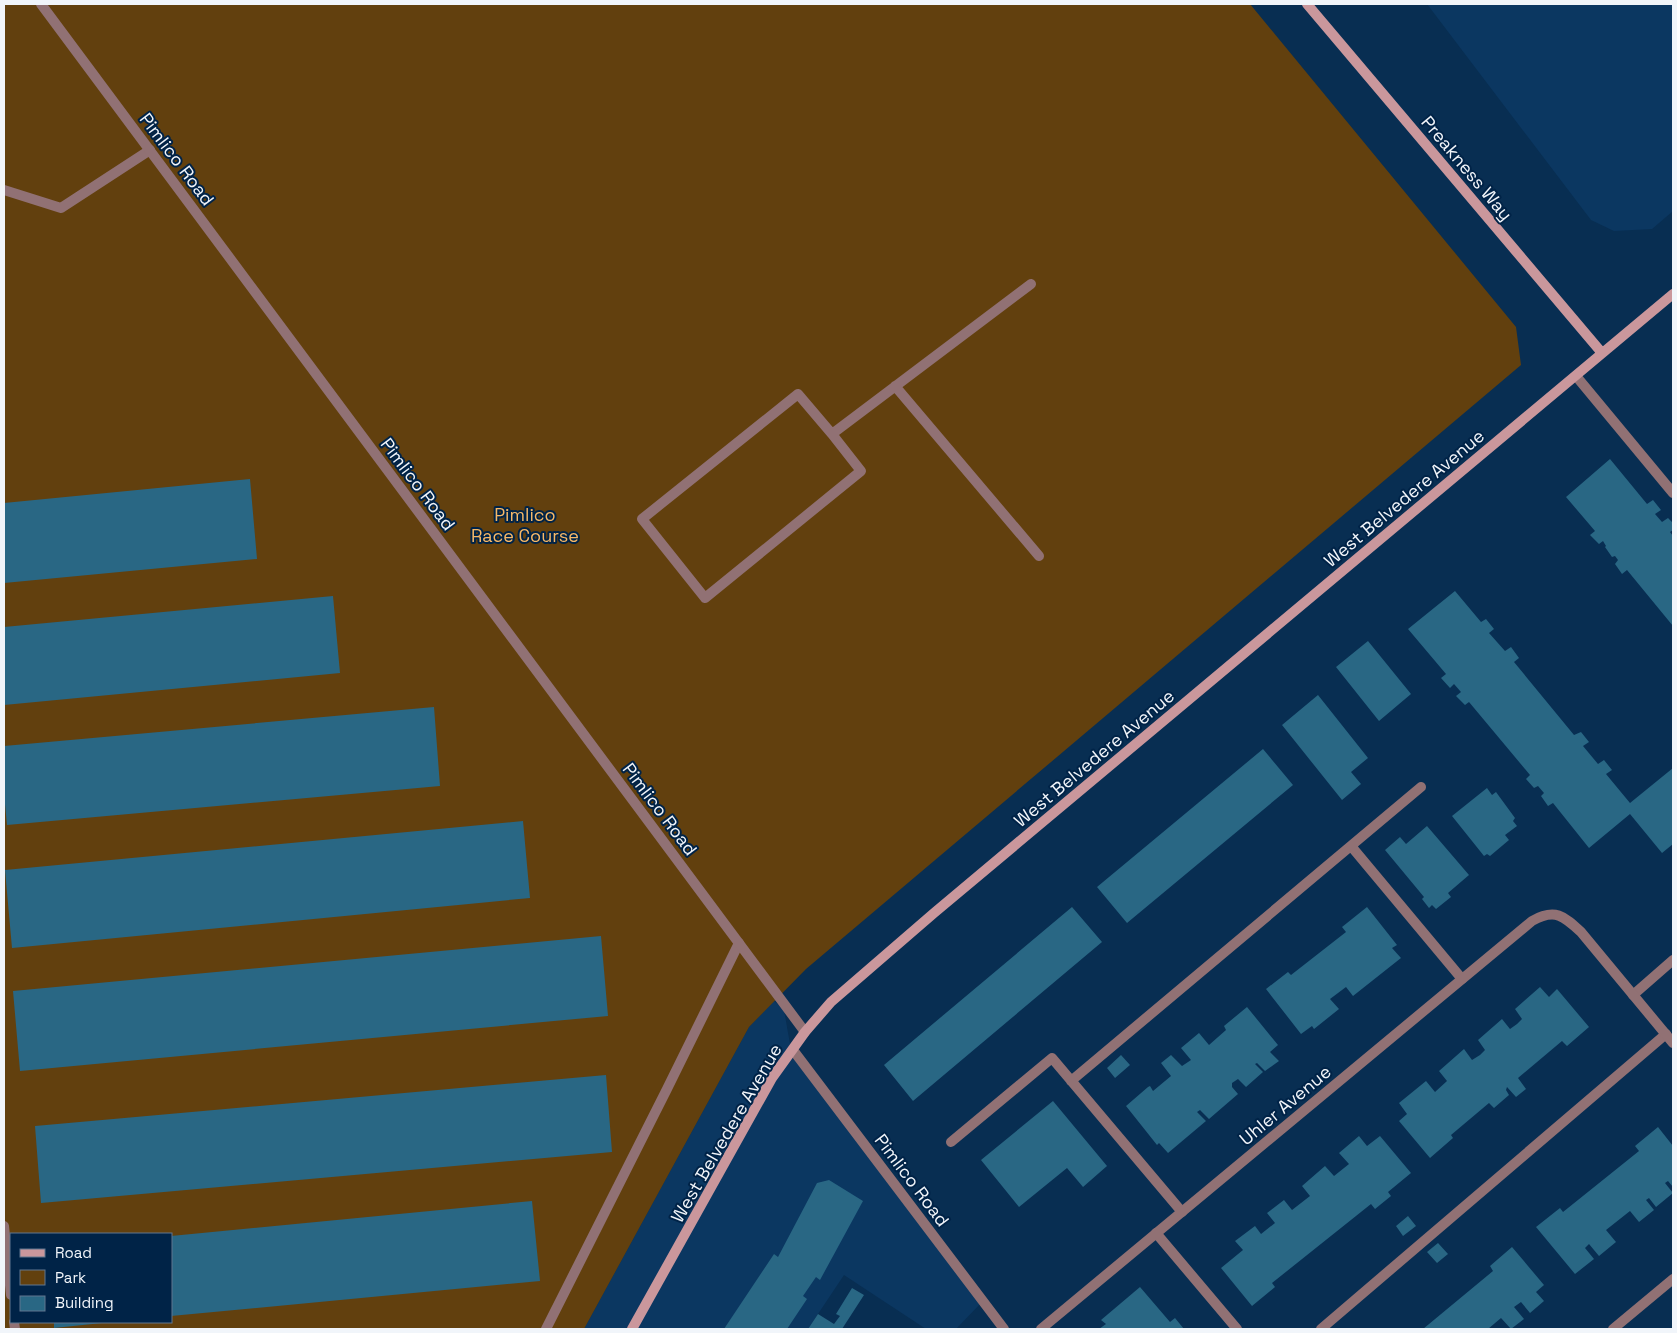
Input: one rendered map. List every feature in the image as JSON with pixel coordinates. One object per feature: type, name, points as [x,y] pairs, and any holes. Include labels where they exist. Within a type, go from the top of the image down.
[{"type":"main road","name":"Preakness Way","points":[[1307,4],[1602,354]]},
{"type":"main road","name":"West Belvedere Avenue","points":[[632,1329],[772,1078],[805,1032],[831,1002],[872,965],[1673,294]]},
{"type":"street","name":"Pimlico Road","points":[[41,4],[805,1032]]},
{"type":"street","points":[[4,190],[61,208],[150,150]]},
{"type":"street","points":[[832,434],[1030,284]]},
{"type":"street","points":[[1576,376],[1673,493]]},
{"type":"street","points":[[895,386],[1038,556]]},
{"type":"street","points":[[798,394],[832,434],[861,472],[705,598],[642,520],[798,394]]},
{"type":"street","points":[[1071,1080],[1421,787]]},
{"type":"street","points":[[1350,846],[1462,979]]},
{"type":"street","name":"Uhler Avenue","points":[[1041,1329],[1532,921],[1541,916],[1554,914],[1568,920],[1581,932],[1633,995]]},
{"type":"street","points":[[546,1329],[667,1090],[738,943]]},
{"type":"street","points":[[1321,1329],[1670,1038],[1633,995],[1673,960]]},
{"type":"street","name":"Pimlico Road","points":[[793,1050],[1004,1329]]},
{"type":"street","points":[[951,1142],[1052,1058],[1182,1212]]},
{"type":"street","points":[[4,1226],[10,1285]]},
{"type":"street","points":[[1156,1233],[1237,1329]]},
{"type":"street","points":[[1613,1329],[1673,1279]]},
{"type":"shaded area","points":[[1427,4],[1673,4],[1673,211],[1652,229],[1614,231],[1591,220]]},
{"type":"shaded area","points":[[774,1001],[784,1010],[790,1044],[788,1050],[982,1302],[956,1329],[926,1329],[844,1275],[808,1329],[584,1329],[749,1027]]},
{"type":"green space","name":"Pimlico Race Course","points":[[4,4],[1250,4],[1516,327],[1521,365],[806,969],[749,1027],[584,1329],[4,1329]]},
{"type":"building","points":[[1610,459],[1647,504],[1653,500],[1661,510],[1655,514],[1662,522],[1668,518],[1673,523],[1673,530],[1670,532],[1673,536],[1673,626],[1627,570],[1622,574],[1615,564],[1618,560],[1615,556],[1612,557],[1603,541],[1599,544],[1590,535],[1595,531],[1566,497]]},
{"type":"building","points":[[250,479],[257,559],[4,583],[4,503]]},
{"type":"building","points":[[1455,591],[1481,622],[1486,619],[1494,629],[1489,633],[1505,651],[1511,647],[1519,658],[1514,662],[1574,735],[1581,732],[1589,742],[1583,746],[1598,764],[1604,760],[1612,770],[1606,774],[1630,803],[1673,768],[1673,844],[1662,853],[1630,814],[1589,848],[1553,803],[1548,806],[1541,796],[1544,793],[1538,786],[1534,788],[1526,779],[1530,775],[1469,702],[1465,705],[1456,696],[1461,692],[1454,684],[1450,688],[1441,678],[1446,674],[1408,629]]},
{"type":"building","points":[[333,596],[340,673],[4,705],[4,627]]},
{"type":"building","points":[[1368,641],[1411,694],[1379,721],[1336,667]]},
{"type":"building","points":[[1318,695],[1368,758],[1351,772],[1361,784],[1342,800],[1282,725]]},
{"type":"building","points":[[434,707],[440,786],[7,825],[4,794],[4,746]]},
{"type":"building","points":[[1263,749],[1293,785],[1127,923],[1097,887]]},
{"type":"building","points":[[1487,788],[1492,795],[1496,792],[1515,818],[1513,821],[1517,826],[1505,835],[1509,840],[1490,856],[1487,854],[1484,856],[1452,816]]},
{"type":"building","points":[[523,821],[530,898],[12,948],[5,870]]},
{"type":"building","points":[[1427,826],[1469,875],[1448,893],[1451,897],[1436,909],[1432,905],[1429,908],[1422,899],[1424,897],[1385,850],[1400,837],[1406,844]]},
{"type":"building","points":[[1072,907],[1102,942],[913,1101],[884,1065]]},
{"type":"building","points":[[1367,907],[1397,945],[1392,948],[1401,958],[1353,996],[1346,987],[1330,999],[1339,1009],[1314,1029],[1312,1026],[1301,1034],[1266,989],[1288,972],[1291,975],[1346,932],[1342,927]]},
{"type":"building","points":[[601,936],[608,1016],[20,1071],[13,991]]},
{"type":"building","points":[[1540,987],[1549,997],[1557,989],[1589,1027],[1567,1046],[1562,1041],[1518,1078],[1526,1089],[1516,1097],[1507,1087],[1506,1090],[1509,1095],[1494,1108],[1489,1103],[1451,1135],[1453,1138],[1430,1158],[1399,1121],[1407,1114],[1399,1103],[1426,1081],[1435,1092],[1447,1081],[1439,1071],[1464,1049],[1472,1060],[1480,1055],[1485,1050],[1478,1040],[1502,1019],[1510,1029],[1517,1024],[1522,1019],[1515,1009]]},
{"type":"building","points":[[1247,1007],[1278,1045],[1270,1052],[1279,1061],[1265,1071],[1257,1063],[1255,1064],[1263,1072],[1246,1087],[1238,1079],[1232,1083],[1232,1087],[1238,1094],[1209,1119],[1200,1110],[1197,1112],[1206,1121],[1168,1153],[1159,1143],[1157,1145],[1126,1106],[1148,1087],[1150,1086],[1153,1091],[1171,1076],[1161,1063],[1171,1055],[1182,1066],[1191,1060],[1181,1048],[1199,1033],[1209,1045],[1226,1030],[1224,1026]]},
{"type":"building","points":[[1121,1055],[1130,1065],[1115,1078],[1107,1068]]},
{"type":"building","points":[[606,1075],[612,1152],[41,1203],[35,1126]]},
{"type":"building","points":[[1053,1101],[1107,1166],[1083,1187],[1067,1168],[1019,1207],[981,1160]]},
{"type":"building","points":[[1658,1127],[1673,1146],[1673,1187],[1668,1181],[1665,1183],[1673,1193],[1656,1207],[1649,1198],[1646,1200],[1654,1210],[1639,1222],[1630,1211],[1606,1230],[1616,1242],[1599,1256],[1589,1244],[1585,1248],[1594,1259],[1575,1274],[1536,1227],[1560,1208],[1563,1212],[1639,1151],[1635,1146]]},
{"type":"building","points":[[1359,1136],[1367,1146],[1380,1136],[1411,1173],[1388,1192],[1391,1196],[1375,1209],[1371,1204],[1272,1283],[1275,1287],[1252,1306],[1221,1268],[1243,1250],[1235,1241],[1255,1226],[1261,1234],[1275,1223],[1267,1213],[1284,1200],[1292,1210],[1310,1196],[1302,1186],[1325,1166],[1334,1176],[1349,1164],[1339,1153]]},
{"type":"building","points":[[829,1180],[863,1201],[820,1280],[816,1277],[803,1296],[807,1299],[787,1329],[724,1329],[774,1254],[778,1257],[817,1183]]},
{"type":"building","points":[[532,1201],[540,1281],[172,1316],[172,1236]]},
{"type":"building","points":[[1408,1216],[1416,1226],[1403,1236],[1396,1226]]},
{"type":"building","points":[[1438,1243],[1448,1254],[1437,1263],[1427,1252]]},
{"type":"building","points":[[1512,1247],[1544,1285],[1536,1292],[1544,1301],[1530,1313],[1521,1302],[1514,1307],[1524,1319],[1511,1329],[1501,1318],[1488,1329],[1423,1329],[1493,1271],[1490,1266]]},
{"type":"building","points":[[1140,1287],[1170,1322],[1175,1318],[1184,1329],[1099,1329],[1106,1324],[1101,1320]]},
{"type":"building","points":[[852,1288],[864,1295],[842,1329],[808,1329],[818,1314],[834,1324],[840,1316],[836,1314]]},
{"type":"building","points":[[54,1323],[102,1323],[54,1328]]}]
